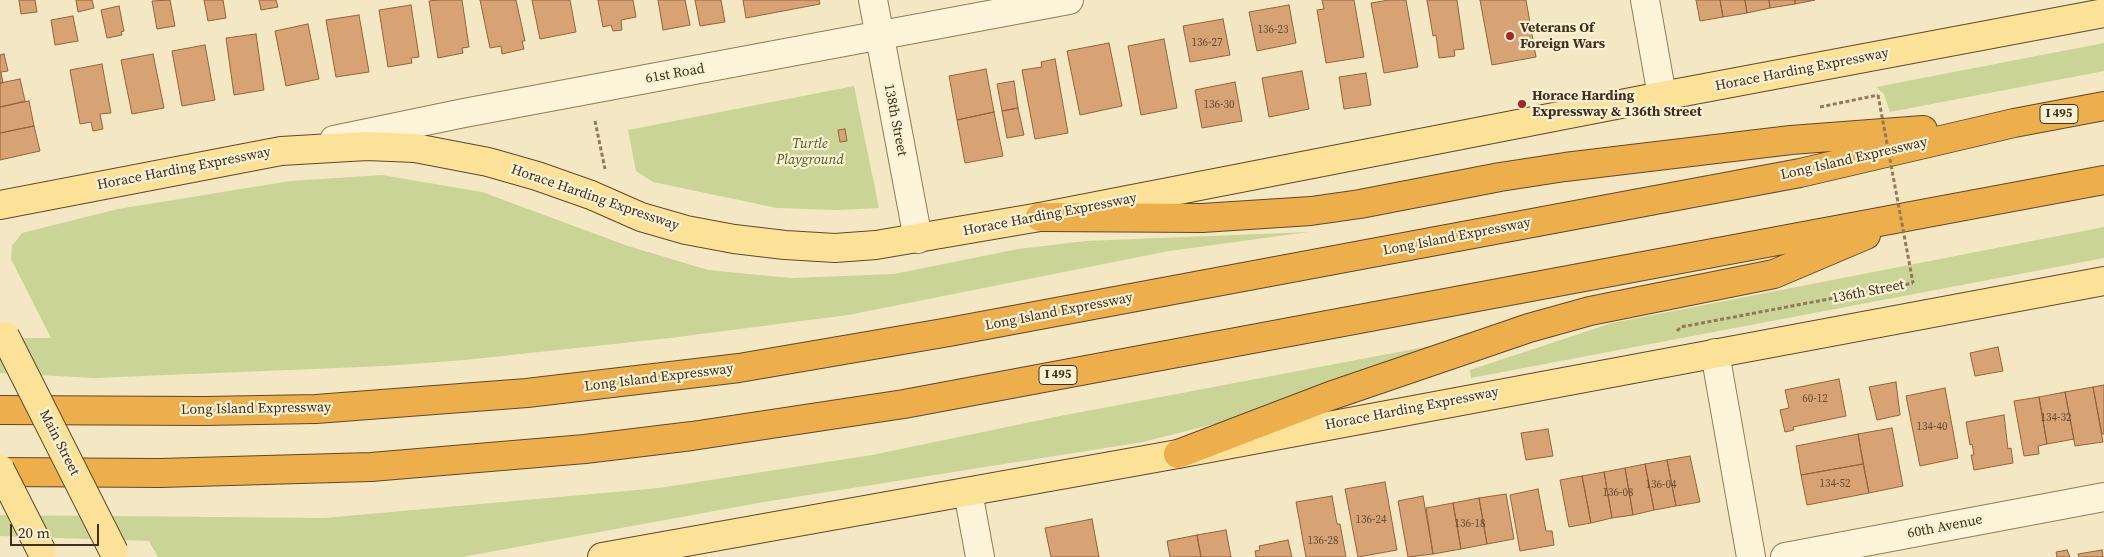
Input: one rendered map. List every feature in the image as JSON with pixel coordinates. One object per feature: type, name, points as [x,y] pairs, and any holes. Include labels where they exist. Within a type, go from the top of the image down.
[{"type":"highway","name":"Long Island Expressway","points":[[0,410],[205,411],[326,408],[527,393],[739,368],[959,330],[1800,172],[2014,123],[2104,106]]},
{"type":"highway","points":[[1040,217],[1202,218],[1311,211],[1565,167],[1792,140],[2014,123]]},
{"type":"highway","name":"I 495","points":[[0,472],[160,473],[372,467],[585,450],[692,436],[904,404],[2104,180]]},
{"type":"highway","points":[[1178,454],[1330,396],[1529,328],[1590,311],[1774,274],[1916,214]]},
{"type":"main road","name":"Horace Harding Expressway","points":[[0,205],[281,151],[367,146],[415,148],[451,154],[537,176],[591,195],[641,217],[686,230],[734,239],[835,248],[918,239],[1040,217],[1662,96],[2104,13]]},
{"type":"main road","name":"Horace Harding Expressway","points":[[602,557],[1178,454],[2104,281]]},
{"type":"main road","name":"Main Street","points":[[3,333],[115,555]]},
{"type":"main road","points":[[0,469],[44,554]]},
{"type":"street","name":"138th Street","points":[[873,0],[918,239]]},
{"type":"street","name":"61st Road","points":[[281,151],[464,113],[1069,0]]},
{"type":"street","points":[[1645,0],[1662,96]]},
{"type":"street","points":[[1715,353],[1751,557]]},
{"type":"street","points":[[968,492],[980,557]]},
{"type":"street","name":"60th Avenue","points":[[1785,557],[2104,497]]},
{"type":"path","name":"136th Street","points":[[1678,335],[1677,329],[1681,327],[1913,283],[1878,95]]},
{"type":"path","points":[[595,121],[606,170]]},
{"type":"green space","points":[[2104,43],[2104,71],[1890,112],[1884,94],[1876,87]]},
{"type":"green space","name":"Turtle Playground","points":[[854,86],[879,208],[837,210],[777,208],[653,182],[636,171],[628,130]]},
{"type":"green space","points":[[382,175],[482,192],[628,246],[708,270],[791,278],[894,274],[1018,249],[1086,241],[1309,232],[1169,251],[848,315],[670,338],[465,360],[385,366],[95,378],[0,373],[0,338],[51,338],[11,259],[12,246],[22,233],[118,209],[290,181]]},
{"type":"green space","points":[[2104,227],[2104,258],[1471,378],[1470,370],[1612,323]]},
{"type":"green space","points":[[1446,343],[1234,419],[1143,442],[764,502],[462,557],[158,557],[149,541],[0,536],[0,515],[324,518],[659,488],[872,455],[1055,417]]},
{"type":"building","points":[[19,0],[35,0],[37,12],[21,14]]},
{"type":"building","points":[[76,0],[92,0],[94,8],[78,12]]},
{"type":"building","points":[[170,0],[175,26],[157,29],[152,1]]},
{"type":"building","points":[[204,0],[223,0],[226,18],[208,21]]},
{"type":"building","points":[[259,0],[276,0],[278,7],[261,10]]},
{"type":"building","points":[[462,0],[469,47],[462,48],[463,53],[438,58],[429,1]]},
{"type":"building","points":[[480,0],[516,0],[525,41],[522,41],[524,49],[502,54],[501,46],[490,48]]},
{"type":"building","points":[[532,0],[570,0],[576,32],[540,39]]},
{"type":"building","points":[[598,0],[633,0],[636,17],[621,20],[622,30],[613,31],[611,25],[603,27]]},
{"type":"building","points":[[658,0],[685,0],[690,25],[663,30]]},
{"type":"building","points":[[695,0],[721,0],[725,22],[700,26]]},
{"type":"building","points":[[743,0],[819,0],[820,4],[746,18]]},
{"type":"building","points":[[1322,0],[1354,0],[1364,57],[1326,63],[1317,10],[1324,9]]},
{"type":"building","points":[[1406,0],[1418,67],[1384,73],[1371,3]]},
{"type":"building","points":[[1427,0],[1457,0],[1464,49],[1454,50],[1455,56],[1439,58],[1436,35],[1433,36]]},
{"type":"building","name":"Veterans Of Foreign Wars","points":[[1480,0],[1526,0],[1536,57],[1492,65]]},
{"type":"building","points":[[1696,0],[1720,0],[1723,17],[1700,21]]},
{"type":"building","points":[[1720,0],[1745,0],[1747,13],[1723,17]]},
{"type":"building","points":[[1745,0],[1769,0],[1770,8],[1747,13]]},
{"type":"building","points":[[1769,0],[1795,0],[1795,4],[1770,8]]},
{"type":"building","points":[[1795,0],[1815,0],[1795,4]]},
{"type":"building","points":[[411,5],[419,57],[411,58],[412,63],[388,67],[379,10]]},
{"type":"building","points":[[1289,5],[1296,43],[1257,51],[1249,12]]},
{"type":"building","points":[[119,6],[124,31],[121,32],[122,35],[107,38],[101,10]]},
{"type":"building","points":[[359,15],[369,72],[336,77],[326,20]]},
{"type":"building","points":[[73,16],[78,41],[55,45],[51,20]]},
{"type":"building","points":[[1223,19],[1230,55],[1190,62],[1183,26]]},
{"type":"building","points":[[308,24],[319,79],[286,86],[275,31]]},
{"type":"building","points":[[256,34],[264,90],[234,95],[226,38]]},
{"type":"building","points":[[1164,39],[1177,108],[1141,115],[1128,46]]},
{"type":"building","points":[[1109,43],[1122,106],[1080,115],[1067,51]]},
{"type":"building","points":[[205,45],[215,100],[182,106],[172,51]]},
{"type":"building","points":[[4,54],[8,71],[1,72],[3,83],[0,83],[0,55]]},
{"type":"building","points":[[153,54],[164,108],[132,114],[121,60]]},
{"type":"building","points":[[1055,59],[1068,133],[1035,139],[1022,70],[1042,67],[1041,62]]},
{"type":"building","points":[[102,64],[111,113],[100,114],[103,129],[93,131],[91,122],[80,124],[70,70]]},
{"type":"building","points":[[986,69],[994,112],[957,120],[949,76]]},
{"type":"building","points":[[1302,71],[1309,109],[1269,117],[1262,78]]},
{"type":"building","points":[[1366,73],[1371,105],[1344,109],[1339,77]]},
{"type":"building","points":[[20,79],[25,101],[0,107],[0,83]]},
{"type":"building","points":[[1014,81],[1018,108],[1002,111],[997,84]]},
{"type":"building","points":[[1235,82],[1242,121],[1202,128],[1195,90]]},
{"type":"building","points":[[29,101],[34,126],[0,133],[0,107]]},
{"type":"building","points":[[1018,108],[1024,135],[1007,138],[1002,111]]},
{"type":"building","points":[[994,112],[1003,156],[965,163],[957,120]]},
{"type":"building","points":[[34,126],[40,151],[0,160],[0,133]]},
{"type":"building","points":[[845,129],[847,141],[840,142],[838,130]]},
{"type":"building","points":[[1998,347],[2003,371],[1975,376],[1970,353]]},
{"type":"building","points":[[1839,379],[1846,416],[1793,427],[1794,430],[1785,432],[1780,410],[1789,408],[1785,390]]},
{"type":"building","points":[[1896,382],[1900,415],[1877,420],[1869,387]]},
{"type":"building","points":[[2104,385],[2104,434],[2102,434],[2093,387]]},
{"type":"building","points":[[2093,387],[2103,442],[2075,446],[2065,392]]},
{"type":"building","points":[[1945,388],[1958,458],[1920,466],[1906,396]]},
{"type":"building","points":[[2065,392],[2074,439],[2047,444],[2039,397]]},
{"type":"building","points":[[2039,397],[2047,444],[2038,446],[2039,454],[2024,456],[2014,401]]},
{"type":"building","points":[[2004,415],[2008,449],[2011,448],[2013,463],[1974,470],[1971,455],[1974,455],[1972,444],[1970,445],[1966,422]]},
{"type":"building","points":[[1892,428],[1903,486],[1869,493],[1858,434]]},
{"type":"building","points":[[1548,429],[1553,456],[1526,460],[1521,433]]},
{"type":"building","points":[[1858,434],[1863,464],[1801,475],[1796,446]]},
{"type":"building","points":[[1690,456],[1700,502],[1676,506],[1667,460]]},
{"type":"building","points":[[1667,460],[1676,506],[1654,510],[1645,464]]},
{"type":"building","points":[[1645,464],[1654,510],[1633,515],[1625,468]]},
{"type":"building","points":[[1863,464],[1869,493],[1807,505],[1801,475]]},
{"type":"building","points":[[1625,468],[1633,515],[1612,518],[1604,472]]},
{"type":"building","points":[[1604,472],[1612,518],[1591,523],[1582,476]]},
{"type":"building","points":[[1582,476],[1591,523],[1569,527],[1560,480]]},
{"type":"building","points":[[1385,482],[1397,550],[1358,557],[1345,489]]},
{"type":"building","points":[[1538,489],[1546,531],[1552,531],[1554,545],[1520,551],[1510,495]]},
{"type":"building","points":[[1506,494],[1514,539],[1487,544],[1479,498]]},
{"type":"building","points":[[1332,496],[1337,524],[1340,524],[1346,557],[1306,557],[1296,502]]},
{"type":"building","points":[[1423,496],[1433,554],[1408,557],[1398,501]]},
{"type":"building","points":[[1479,498],[1487,544],[1461,549],[1453,503]]},
{"type":"building","points":[[1453,503],[1461,549],[1433,554],[1426,508]]},
{"type":"building","points":[[1092,519],[1099,557],[1051,557],[1045,528]]},
{"type":"building","points":[[1226,530],[1231,557],[1201,557],[1197,535]]},
{"type":"building","points":[[1197,535],[1201,557],[1170,557],[1167,541]]},
{"type":"building","points":[[1288,540],[1292,557],[1256,557],[1255,551],[1260,550],[1259,546]]},
{"type":"building","points":[[2067,550],[2070,557],[2057,557],[2056,552]]},
{"type":"building","points":[[2102,550],[2103,557],[2079,557],[2078,554]]},
{"type":"place","name":"Veterans Of Foreign Wars","points":[[1510,36]]},
{"type":"place","name":"Horace Harding Expressway & 136th Street","points":[[1522,104]]}]
